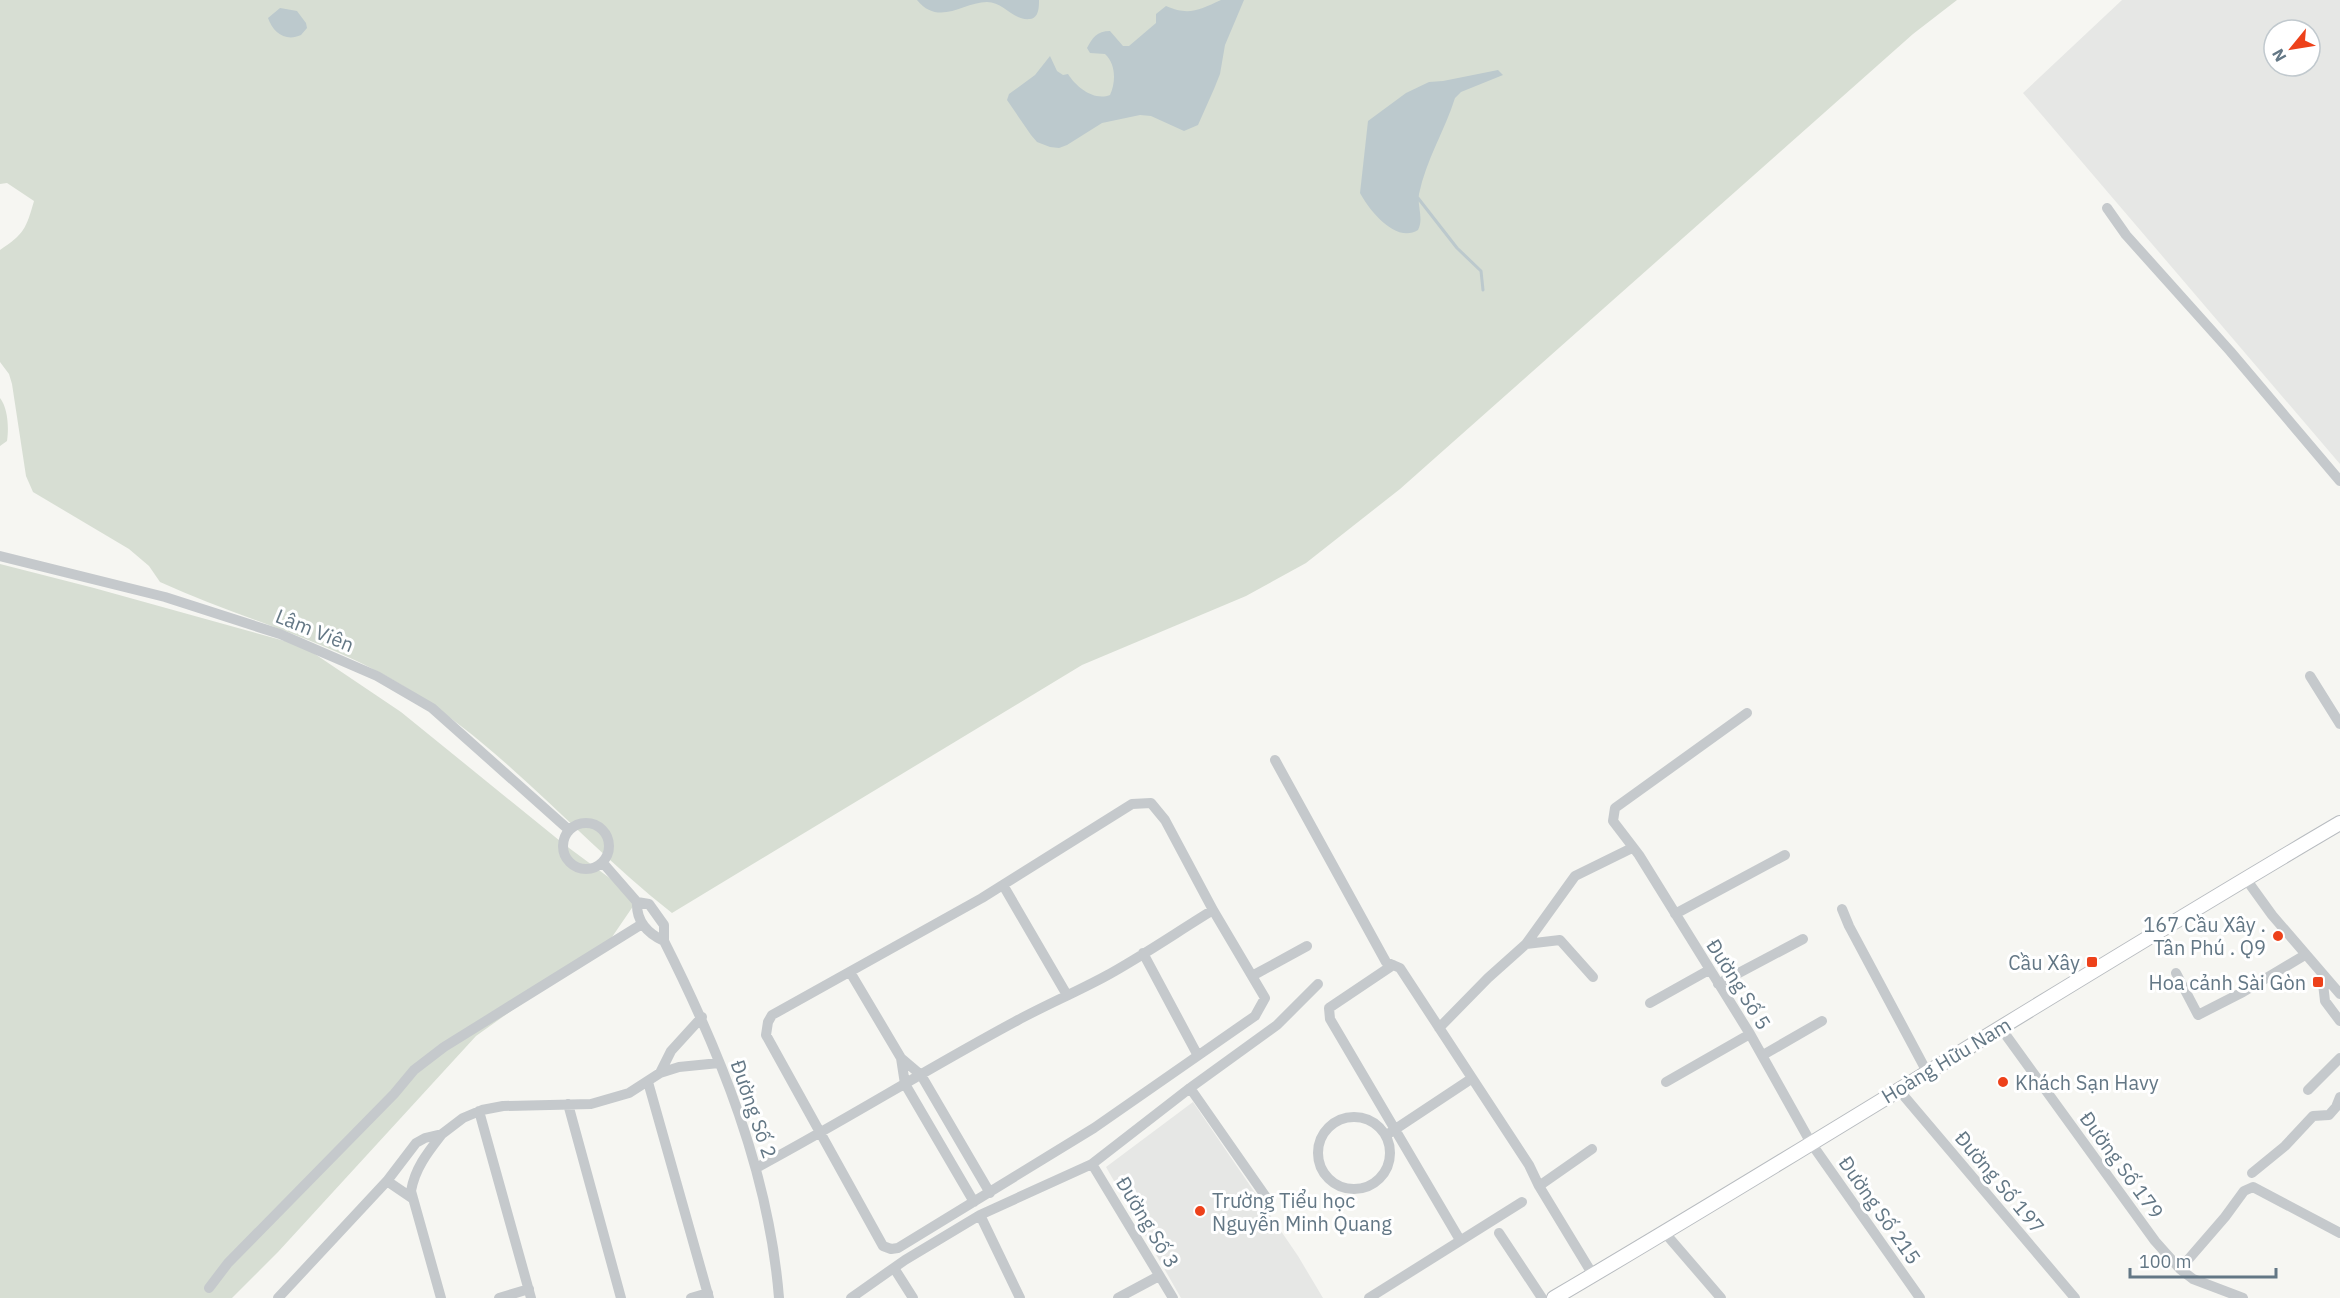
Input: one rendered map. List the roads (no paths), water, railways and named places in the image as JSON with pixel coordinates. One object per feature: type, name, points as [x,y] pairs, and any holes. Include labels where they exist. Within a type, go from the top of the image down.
[{"type":"main road","name":"Hoàng Hữu Nam","points":[[1554,1298],[1573,1294],[1593,1275],[2340,823]]},
{"type":"street","points":[[2107,208],[2126,235],[2230,351],[2340,481]]},
{"type":"street","name":"Lâm Viên","points":[[0,556],[165,597],[280,634],[377,676],[432,708],[569,830]]},
{"type":"street","points":[[2310,676],[2340,724]]},
{"type":"street","name":"Đường Số 5","points":[[1747,713],[1615,808],[1613,821],[1639,855],[1763,1055],[1811,1143]]},
{"type":"street","points":[[1275,760],[1386,962],[1400,968],[1510,1134],[1593,1275]]},
{"type":"street","points":[[1151,802],[1165,820],[1213,910],[1265,998],[1255,1016],[1197,1054],[1094,1128],[898,1248],[891,1249],[883,1246],[766,1035],[768,1022],[772,1015],[1003,885],[1132,804],[1151,802]]},
{"type":"street","points":[[589,823],[602,830],[609,842],[609,850],[603,863],[590,870],[583,870],[570,863],[563,850],[563,843],[569,830],[589,823]]},
{"type":"street","points":[[1439,1028],[1488,978],[1526,944],[1575,876],[1632,848]]},
{"type":"street","points":[[1675,914],[1785,855]]},
{"type":"street","points":[[603,863],[637,902],[649,904],[654,910],[664,925],[664,941],[650,934],[642,924],[636,914],[637,902]]},
{"type":"street","points":[[2246,879],[2305,955],[2340,994]]},
{"type":"street","points":[[1003,885],[1067,995]]},
{"type":"street","points":[[1842,909],[1927,1072]]},
{"type":"street","points":[[756,1168],[1018,1020],[1105,976],[1213,910]]},
{"type":"street","points":[[209,1288],[228,1263],[394,1094],[414,1070],[444,1047],[642,924]]},
{"type":"street","points":[[1718,984],[1803,939]]},
{"type":"street","points":[[1526,944],[1560,940],[1593,977]]},
{"type":"street","name":"Đường Số 2","points":[[664,941],[702,1017],[756,1168],[769,1225],[779,1298]]},
{"type":"street","points":[[1252,976],[1307,946]]},
{"type":"street","points":[[1143,953],[1197,1054]]},
{"type":"street","points":[[2176,973],[2198,1015],[2243,992],[2305,955]]},
{"type":"street","points":[[1393,965],[1329,1008],[1330,1019],[1460,1240]]},
{"type":"street","points":[[1650,1003],[1709,970]]},
{"type":"street","points":[[850,972],[901,1058],[921,1075],[990,1193]]},
{"type":"street","points":[[2322,975],[2325,1001],[2340,1021]]},
{"type":"street","points":[[851,1298],[894,1268],[980,1215],[1092,1164],[1190,1088],[1277,1025],[1318,984]]},
{"type":"street","points":[[660,1073],[671,1051],[702,1017]]},
{"type":"street","points":[[1763,1055],[1822,1021]]},
{"type":"street","name":"Đường Số 179","points":[[2000,1027],[2155,1241],[2180,1269],[2193,1279],[2242,1298]]},
{"type":"street","points":[[1666,1082],[1750,1034]]},
{"type":"street","points":[[901,1058],[905,1084],[974,1202]]},
{"type":"street","points":[[2308,1090],[2340,1058]]},
{"type":"street","points":[[441,1298],[411,1191],[424,1157],[442,1134],[463,1118],[479,1111],[503,1106],[591,1104],[607,1101],[630,1093],[660,1073],[679,1067],[719,1063]]},
{"type":"street","points":[[1386,1136],[1471,1078]]},
{"type":"street","points":[[648,1082],[709,1296],[691,1298]]},
{"type":"street","points":[[1190,1088],[1266,1197]]},
{"type":"street","name":"Đường Số 197","points":[[1898,1089],[2075,1298]]},
{"type":"street","points":[[2252,1173],[2285,1146],[2313,1116],[2329,1115],[2336,1107],[2340,1097]]},
{"type":"street","points":[[568,1104],[621,1298]]},
{"type":"street","points":[[479,1111],[530,1293],[499,1298]]},
{"type":"street","points":[[1346,1117],[1365,1118],[1374,1122],[1386,1136],[1390,1145],[1389,1164],[1385,1173],[1371,1186],[1362,1189],[1343,1188],[1334,1184],[1322,1170],[1318,1161],[1319,1142],[1323,1133],[1337,1120],[1346,1117]]},
{"type":"street","points":[[278,1298],[387,1181],[416,1143],[442,1134]]},
{"type":"street","name":"Đường Số 215","points":[[1811,1143],[1920,1298]]},
{"type":"street","points":[[1539,1186],[1592,1149]]},
{"type":"street","name":"Đường Số 3","points":[[1092,1164],[1173,1298]]},
{"type":"street","points":[[387,1181],[412,1198]]},
{"type":"street","points":[[2180,1269],[2225,1217],[2244,1191],[2253,1187],[2340,1233]]},
{"type":"street","points":[[1369,1298],[1522,1202]]},
{"type":"street","points":[[980,1215],[1020,1298]]},
{"type":"street","points":[[1498,1233],[1542,1298]]},
{"type":"street","points":[[1665,1233],[1721,1298]]},
{"type":"street","points":[[894,1268],[913,1298]]},
{"type":"street","points":[[1118,1298],[1159,1276]]},
{"type":"waterway","points":[[1418,198],[1457,248],[1481,271],[1483,290]]},
{"type":"place","name":"167 Cầu Xây . Tân Phú . Q9","points":[[2278,936]]},
{"type":"place","name":"Cầu Xây","points":[[2092,962]]},
{"type":"place","name":"Hoa cảnh Sài Gòn","points":[[2318,982]]},
{"type":"place","name":"Khách Sạn Havy","points":[[2003,1082]]},
{"type":"place","name":"Trường Tiểu học Nguyễn Minh Quang","points":[[1200,1211]]}]
